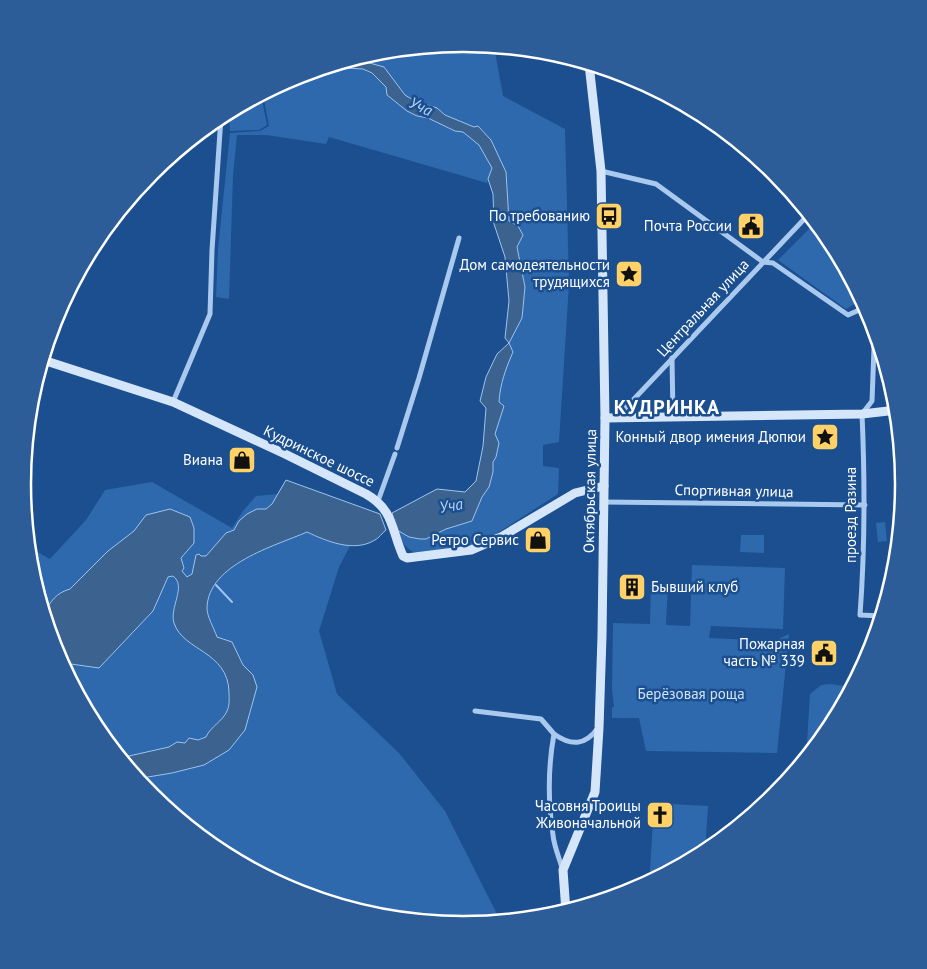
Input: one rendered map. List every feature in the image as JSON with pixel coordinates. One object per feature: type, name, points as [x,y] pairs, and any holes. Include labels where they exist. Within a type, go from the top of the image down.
[{"type":"street","name":"Октябрьская улица","points":[[565,904],[563,870],[595,792],[599,728],[605,418],[601,171],[590,71]]},
{"type":"street","points":[[173,402],[210,314],[212,250],[220,127]]},
{"type":"street","points":[[601,171],[656,184],[764,262],[773,263],[848,315],[859,310]]},
{"type":"street","name":"Центральная улица","points":[[615,419],[804,219]]},
{"type":"street","points":[[378,501],[419,378],[459,238]]},
{"type":"street","points":[[862,414],[872,401],[874,349]]},
{"type":"street","points":[[672,358],[673,418]]},
{"type":"street","name":"Кудринское шоссе","points":[[49,362],[173,402],[293,458],[378,501],[386,510],[403,556],[407,558],[471,550],[501,537],[575,493],[585,489],[604,486]]},
{"type":"street","points":[[605,418],[862,414],[889,411]]},
{"type":"street","name":"проезд Разина","points":[[862,414],[865,505],[864,575],[860,615],[875,616]]},
{"type":"street","name":"Спортивная улица","points":[[603,502],[865,505]]},
{"type":"street","points":[[476,711],[542,719],[554,734],[574,743],[592,736],[599,728]]},
{"type":"street","points":[[554,734],[550,757],[551,808],[553,836],[563,870]]},
{"type":"green space","points":[[435,53],[495,53],[503,96],[565,129],[569,284],[559,442],[543,445],[543,466],[559,468],[558,494],[482,543],[419,554],[410,550],[405,545],[397,530],[426,539],[446,529],[472,521],[482,497],[489,487],[493,472],[493,462],[496,457],[495,434],[509,343],[522,318],[525,287],[517,247],[521,240],[518,226],[509,221],[506,172],[491,140],[478,126],[474,127],[445,115],[437,108],[415,101],[405,95],[384,67],[370,63]]},
{"type":"green space","points":[[348,68],[363,69],[372,74],[386,87],[387,95],[417,116],[428,118],[455,131],[463,132],[479,145],[492,168],[487,183],[329,137],[326,144],[266,135],[237,135],[233,176],[229,299],[216,297],[218,249],[230,133],[260,131],[269,126],[264,101],[325,75]]},
{"type":"green space","points":[[262,102],[267,125],[259,130],[230,131],[229,121]]},
{"type":"green space","points":[[811,227],[838,268],[856,303],[846,309],[778,260]]},
{"type":"green space","points":[[286,480],[323,540],[350,546],[339,567],[319,631],[337,694],[399,753],[445,811],[498,915],[435,916],[407,913],[352,902],[298,884],[247,859],[200,827],[158,790],[121,748],[89,701],[64,650],[54,623],[37,552],[50,559],[86,520],[105,490],[152,482],[232,528],[256,496],[277,494]]},
{"type":"green space","points":[[885,522],[887,541],[878,542],[876,523]]},
{"type":"green space","points":[[741,535],[764,535],[764,553],[740,552]]},
{"type":"green space","name":"Берёзовая роща","points":[[692,565],[785,568],[783,629],[711,626],[709,638],[774,641],[789,634],[777,753],[646,751],[639,718],[612,718],[612,707],[614,707],[612,689],[613,623],[650,624],[651,583],[668,583],[666,625],[690,626]]},
{"type":"green space","points":[[821,685],[846,686],[823,725],[807,747],[810,694]]},
{"type":"green space","points":[[652,803],[708,806],[706,843],[656,871],[650,871],[653,821],[663,822],[664,811],[652,810]]},
{"type":"water","name":"Уча","points":[[370,63],[384,67],[405,95],[415,101],[437,108],[445,115],[474,127],[478,126],[491,140],[506,172],[509,221],[518,226],[523,235],[517,247],[525,287],[522,318],[509,343],[505,338],[509,301],[505,257],[494,224],[493,194],[488,179],[492,168],[479,145],[463,132],[455,131],[428,118],[417,116],[407,111],[387,95],[386,87],[372,73],[363,69],[348,68]]},
{"type":"water","name":"Уча","points":[[509,343],[513,352],[501,389],[499,402],[504,406],[495,434],[499,443],[493,462],[493,472],[489,487],[482,497],[472,521],[446,529],[426,539],[409,537],[397,530],[392,513],[437,489],[465,492],[476,481],[483,446],[486,408],[480,401],[486,377],[497,354]]},
{"type":"water","points":[[286,480],[380,514],[386,530],[375,540],[358,546],[331,542],[307,532],[245,559],[231,568],[219,580],[210,593],[207,608],[209,619],[217,637],[232,642],[243,665],[253,675],[257,687],[245,730],[229,750],[204,765],[146,777],[128,756],[169,747],[177,742],[185,743],[189,738],[198,740],[206,737],[210,730],[223,718],[229,706],[227,678],[221,668],[214,660],[186,640],[174,623],[173,617],[178,591],[177,580],[173,576],[168,577],[153,611],[99,668],[70,664],[49,605],[54,598],[70,589],[108,551],[134,531],[146,515],[170,509],[190,517],[194,528],[194,543],[181,558],[184,568],[182,571],[187,577],[192,574],[196,555],[206,556],[226,533],[234,530],[239,521],[247,514],[257,509],[266,509],[272,504]]},
{"type":"waterway","points":[[216,585],[232,602]]},
{"type":"place","name":"По требованию","points":[[609,216]]},
{"type":"place","name":"Почта России","points":[[751,226]]},
{"type":"place","name":"Дом самодеятельности трудящихся","points":[[629,274]]},
{"type":"place","name":"Конный двор имения Дюпюи","points":[[825,437]]},
{"type":"place","name":"Виана","points":[[242,460]]},
{"type":"place","name":"Ретро Сервис","points":[[538,540]]},
{"type":"place","name":"Бывший клуб","points":[[632,587]]},
{"type":"place","name":"Пожарная часть № 339","points":[[824,653]]},
{"type":"place","name":"Часовня Троицы Живоначальной","points":[[660,815]]},
{"type":"district","name":"КУДРИНКА","points":[[667,407]]}]
